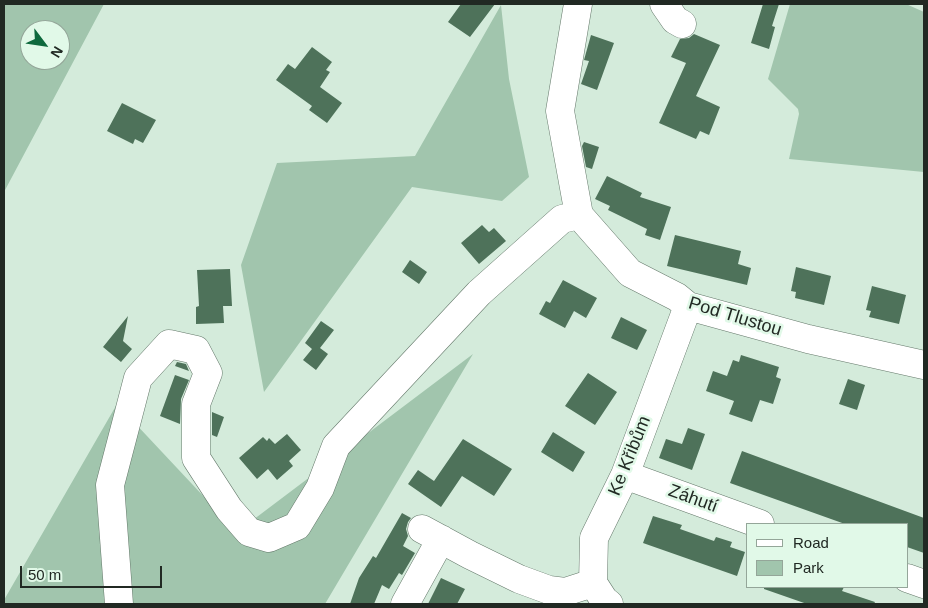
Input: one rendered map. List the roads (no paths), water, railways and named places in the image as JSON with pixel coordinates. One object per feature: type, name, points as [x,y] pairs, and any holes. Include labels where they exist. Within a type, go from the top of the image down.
[{"type":"street","points":[[119,604],[110,485],[138,378],[169,344],[196,350],[208,373],[196,404],[196,458],[229,509],[249,532],[268,538],[296,526],[320,488],[336,446],[479,293],[562,219],[579,214],[560,112],[578,4]]},
{"type":"street","name":"Pod Tlustou","points":[[579,214],[630,273],[677,297],[688,306],[808,339],[924,364]]},
{"type":"street","name":"Ke Křibům","points":[[601,594],[594,538],[625,475],[688,306]]},
{"type":"street","name":"Záhutí","points":[[625,475],[757,523]]},
{"type":"street","points":[[405,604],[432,534],[519,579],[549,590],[601,594]]},
{"type":"street","points":[[908,578],[924,584]]}]
